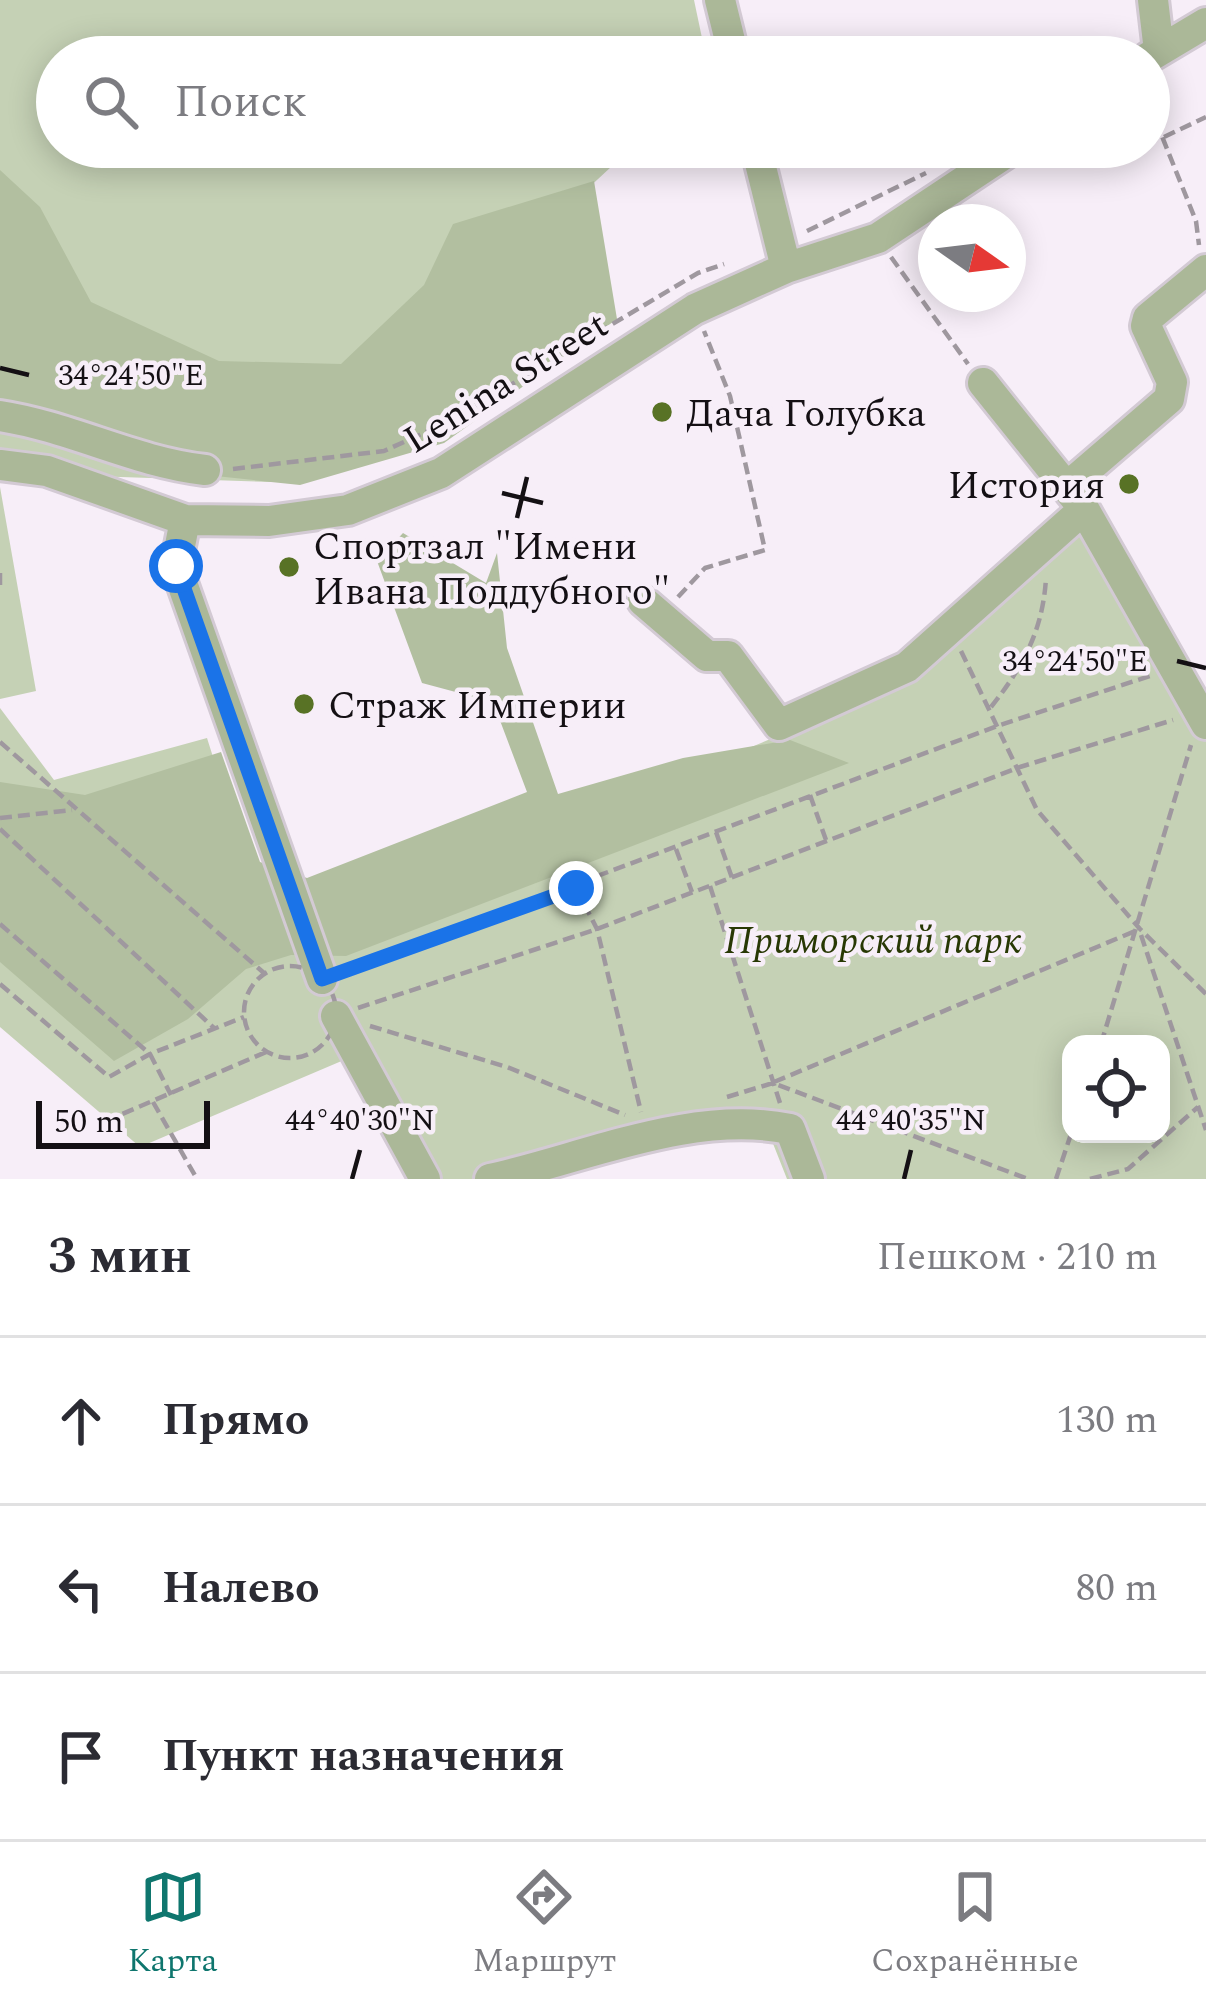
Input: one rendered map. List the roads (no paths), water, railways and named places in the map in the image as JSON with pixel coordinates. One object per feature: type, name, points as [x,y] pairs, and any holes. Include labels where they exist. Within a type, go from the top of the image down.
[{"type":"street","points":[[720,0],[729,36]]},
{"type":"street","points":[[1153,0],[1154,36]]},
{"type":"street","points":[[1170,44],[1206,23]]},
{"type":"street","points":[[761,168],[783,256]]},
{"type":"street","name":"Lenina Street","points":[[0,465],[47,471],[185,520],[269,521],[348,510],[441,473],[783,256],[878,238],[984,168]]},
{"type":"street","points":[[644,601],[707,656],[728,656],[779,725],[908,668],[1048,542],[1076,498],[1169,398],[1172,382],[1146,326],[1148,318],[1204,270]]},
{"type":"street","points":[[983,383],[1076,498],[1203,718]]},
{"type":"street","points":[[0,416],[76,433],[161,465],[205,470]]},
{"type":"street","points":[[185,520],[176,566],[322,979]]},
{"type":"street","points":[[336,1016],[425,1179]]},
{"type":"street","points":[[490,1179],[653,1136],[765,1124],[793,1134],[809,1179]]},
{"type":"place","name":"Дача Голубка","points":[[662,412]]},
{"type":"place","name":"История","points":[[1129,484]]},
{"type":"place","name":"Спортзал \"Имени Ивана Поддубного\"","points":[[289,567]]},
{"type":"place","name":"Страж Империи","points":[[304,704]]},
{"type":"park label","name":"Приморский парк","points":[[873,939]]}]
